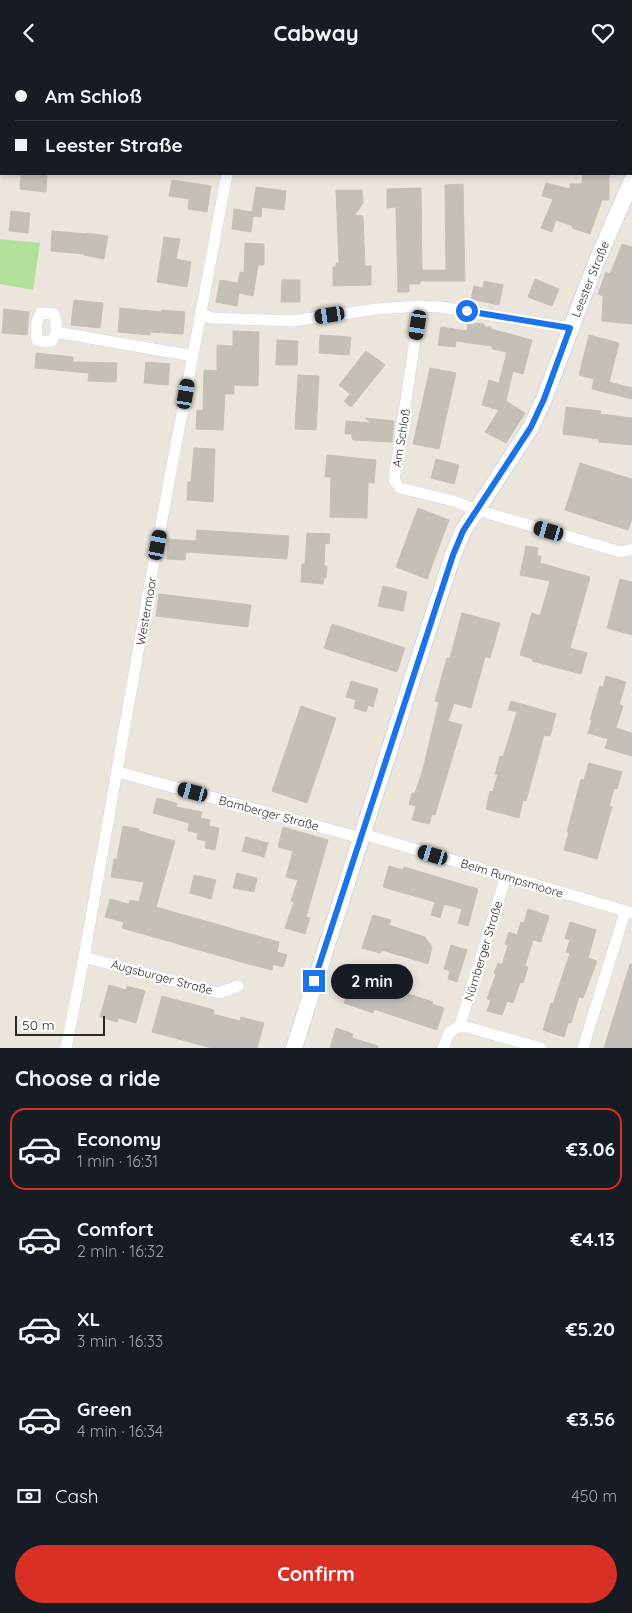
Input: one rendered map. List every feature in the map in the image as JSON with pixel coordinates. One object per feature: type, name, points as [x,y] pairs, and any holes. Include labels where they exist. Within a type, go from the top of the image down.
[{"type":"street","name":"Westermoor","points":[[66,1048],[118,772],[151,578],[227,175]]},
{"type":"street","name":"Leester Straße","points":[[294,1048],[453,555],[463,531],[531,427],[544,399],[603,246],[632,180]]},
{"type":"street","points":[[201,314],[212,318],[292,321],[377,309],[420,306],[441,307],[570,328]]},
{"type":"street","name":"Am Schloß","points":[[420,306],[394,480],[400,488],[454,501],[477,510],[621,552],[632,549]]},
{"type":"street","points":[[56,332],[193,356]]},
{"type":"street","name":"Bamberger Straße","points":[[118,772],[362,836]]},
{"type":"street","name":"Beim Rumpsmoore","points":[[362,836],[629,913]]},
{"type":"street","name":"Nürnberger Straße","points":[[443,1048],[449,1033],[460,1025],[506,876]]},
{"type":"street","points":[[584,1048],[629,913]]},
{"type":"street","name":"Augsburger Straße","points":[[84,957],[219,993],[238,986]]},
{"type":"street","points":[[460,1025],[540,1048]]},
{"type":"green space","points":[[0,239],[40,243],[33,290],[0,284]]},
{"type":"building","points":[[21,175],[47,175],[46,192],[20,189]]},
{"type":"building","points":[[583,175],[609,175],[609,200],[602,200],[590,234],[556,220],[552,232],[541,228],[553,199],[542,196],[546,183],[570,189],[570,184],[582,184]]},
{"type":"building","points":[[172,180],[211,186],[207,212],[188,209],[189,199],[169,196]]},
{"type":"building","points":[[463,184],[465,281],[420,281],[420,284],[409,284],[409,292],[398,292],[396,207],[387,208],[387,189],[421,188],[422,270],[446,270],[445,185]]},
{"type":"building","points":[[256,187],[286,191],[284,210],[262,207],[261,217],[253,216],[251,232],[232,229],[234,209],[252,212]]},
{"type":"building","points":[[336,190],[362,190],[363,203],[355,215],[363,216],[365,266],[371,266],[371,285],[333,286],[333,267],[336,267],[336,263],[339,263]]},
{"type":"building","points":[[11,211],[30,213],[28,233],[9,231]]},
{"type":"building","points":[[52,231],[108,236],[104,259],[84,254],[51,251]]},
{"type":"building","points":[[164,237],[180,239],[176,259],[191,262],[187,287],[157,282]]},
{"type":"building","points":[[245,243],[264,244],[264,265],[258,265],[253,296],[239,293],[237,306],[216,302],[220,280],[238,283],[240,272],[244,273]]},
{"type":"building","points":[[622,244],[632,247],[632,324],[602,321],[603,296],[598,294],[606,272],[610,274]]},
{"type":"building","points":[[535,279],[559,289],[552,306],[528,297]]},
{"type":"building","points":[[282,280],[300,280],[300,302],[281,302]]},
{"type":"building","points":[[484,281],[503,285],[499,305],[471,299],[474,286],[483,288]]},
{"type":"building","points":[[74,300],[103,303],[100,328],[71,325]]},
{"type":"building","points":[[120,308],[185,312],[183,334],[150,332],[150,335],[118,332]]},
{"type":"building","points":[[4,309],[29,312],[27,335],[2,333]]},
{"type":"building","points":[[475,323],[484,324],[484,327],[491,327],[491,329],[532,340],[523,374],[513,371],[506,401],[525,413],[506,443],[485,432],[499,410],[482,405],[489,380],[499,383],[507,352],[492,349],[492,346],[456,341],[455,347],[438,345],[441,327],[467,331],[468,324],[474,325]]},
{"type":"building","points":[[233,331],[259,332],[258,386],[234,385],[234,394],[225,394],[223,430],[196,429],[197,410],[203,411],[204,370],[217,371],[217,345],[233,346]]},
{"type":"building","points":[[320,335],[351,337],[349,355],[319,353]]},
{"type":"building","points":[[589,335],[619,343],[609,382],[632,388],[632,399],[592,389],[594,379],[579,375]]},
{"type":"building","points":[[277,340],[298,341],[297,365],[276,365]]},
{"type":"building","points":[[366,351],[385,365],[351,407],[344,401],[350,394],[339,385]]},
{"type":"building","points":[[36,353],[73,357],[73,362],[117,363],[116,382],[88,381],[89,373],[35,368]]},
{"type":"building","points":[[146,362],[170,364],[168,385],[144,383]]},
{"type":"building","points":[[430,368],[456,373],[439,449],[413,444]]},
{"type":"building","points":[[298,375],[319,376],[316,430],[295,429]]},
{"type":"building","points":[[566,407],[601,411],[600,414],[632,418],[632,445],[599,442],[599,439],[563,434]]},
{"type":"building","points":[[365,418],[394,421],[392,442],[353,440],[351,434],[345,434],[346,421],[371,423]]},
{"type":"building","points":[[194,448],[215,449],[213,502],[187,500],[188,482],[191,482]]},
{"type":"building","points":[[327,455],[376,460],[374,483],[368,482],[367,518],[330,517],[331,477],[325,477]]},
{"type":"building","points":[[436,459],[459,465],[454,484],[431,478]]},
{"type":"building","points":[[580,463],[632,479],[632,518],[628,530],[565,510]]},
{"type":"building","points":[[418,508],[449,520],[427,579],[396,567]]},
{"type":"building","points":[[197,530],[289,536],[287,559],[186,552],[185,560],[167,559],[168,539],[196,541]]},
{"type":"building","points":[[307,533],[330,534],[329,544],[325,543],[324,566],[327,566],[326,578],[324,578],[323,584],[301,582],[302,564],[305,564]]},
{"type":"building","points":[[526,546],[538,548],[537,556],[541,556],[540,563],[590,577],[570,648],[587,653],[581,674],[532,661],[533,659],[520,655],[532,613],[540,616],[550,581],[520,575]]},
{"type":"building","points":[[620,579],[632,582],[632,635],[607,628]]},
{"type":"building","points":[[383,586],[407,592],[403,611],[378,606]]},
{"type":"building","points":[[159,594],[251,605],[248,627],[156,616]]},
{"type":"building","points":[[462,613],[500,623],[490,658],[485,657],[471,708],[454,703],[448,721],[462,725],[435,815],[432,814],[429,824],[412,820],[416,806],[409,804],[423,769],[439,702],[435,701],[447,658],[450,658]]},
{"type":"building","points":[[332,624],[405,648],[397,672],[324,648]]},
{"type":"building","points":[[606,676],[626,682],[619,704],[623,706],[616,728],[632,733],[632,756],[605,748],[608,739],[588,733],[600,686],[603,687]]},
{"type":"building","points":[[351,681],[378,689],[373,707],[368,705],[366,712],[354,708],[356,700],[346,697]]},
{"type":"building","points":[[511,701],[556,714],[550,736],[544,735],[526,801],[523,800],[519,818],[486,809],[490,791],[493,792],[498,774],[495,774],[500,756],[503,757],[517,712],[508,710]]},
{"type":"building","points":[[301,706],[336,718],[307,803],[272,791]]},
{"type":"building","points":[[589,763],[622,772],[617,789],[614,788],[609,806],[612,807],[597,859],[564,850],[581,779],[584,780]]},
{"type":"building","points":[[157,798],[177,803],[176,807],[202,812],[200,818],[210,820],[209,826],[219,828],[215,850],[205,848],[206,841],[197,839],[198,833],[188,831],[189,823],[153,813]]},
{"type":"building","points":[[123,826],[139,829],[139,831],[175,841],[156,907],[279,942],[277,952],[287,955],[283,967],[273,964],[272,970],[245,963],[122,928],[124,922],[105,917],[110,899],[129,904],[130,900],[139,902],[144,882],[111,877],[114,859],[117,859]]},
{"type":"building","points":[[283,827],[328,840],[306,917],[310,918],[305,934],[285,928],[294,902],[291,901],[298,880],[286,877],[293,851],[278,847]]},
{"type":"building","points":[[246,837],[268,843],[264,857],[242,851]]},
{"type":"building","points":[[389,866],[403,870],[404,867],[478,889],[468,926],[458,923],[462,909],[444,904],[440,918],[431,915],[435,902],[383,887]]},
{"type":"building","points":[[237,873],[257,878],[254,892],[233,888]]},
{"type":"building","points":[[194,875],[216,880],[211,899],[190,893]]},
{"type":"building","points":[[528,909],[549,916],[541,942],[533,940],[525,966],[528,967],[523,983],[520,982],[513,1003],[507,1001],[502,1015],[487,1011],[491,1000],[487,999],[496,974],[494,973],[498,963],[502,965],[508,945],[505,944],[509,932],[517,935],[521,922],[524,923]]},
{"type":"building","points":[[373,915],[391,920],[389,925],[425,937],[432,947],[428,964],[382,950],[380,953],[362,948]]},
{"type":"building","points":[[570,922],[596,930],[588,958],[597,961],[583,998],[579,997],[571,1023],[568,1023],[564,1037],[543,1030],[570,953],[566,952],[570,940],[565,938]]},
{"type":"building","points":[[451,945],[467,950],[457,982],[448,979],[450,971],[444,969]]},
{"type":"building","points":[[630,964],[632,964],[632,1048],[604,1048]]},
{"type":"building","points":[[355,971],[373,977],[371,982],[433,1002],[432,1004],[444,1008],[437,1030],[374,1009],[373,1013],[344,1003]]},
{"type":"building","points":[[109,985],[126,990],[127,986],[145,991],[136,1023],[119,1018],[117,1022],[100,1017]]},
{"type":"building","points":[[162,996],[214,1010],[213,1014],[240,1021],[241,1017],[264,1023],[257,1048],[212,1048],[152,1032]]},
{"type":"building","points":[[336,1028],[353,1034],[352,1038],[378,1046],[378,1048],[330,1048]]},
{"type":"route","points":[[314,981],[453,555],[463,531],[531,427],[544,399],[570,328],[467,311]]}]
